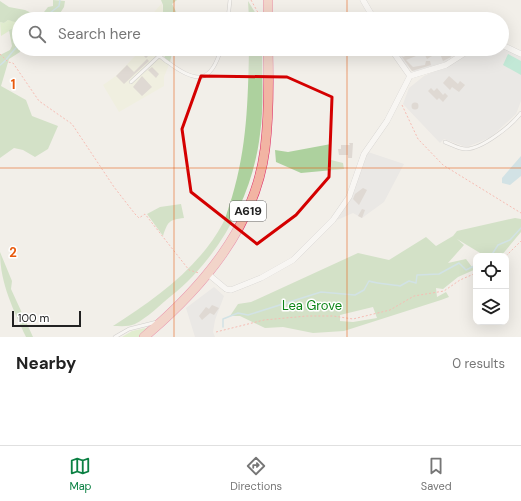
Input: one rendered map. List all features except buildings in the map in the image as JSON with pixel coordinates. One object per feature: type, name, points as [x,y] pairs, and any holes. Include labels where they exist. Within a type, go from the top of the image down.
[{"type":"highway","points":[[268,0],[268,12]]},
{"type":"highway","name":"A619","points":[[144,337],[164,320],[208,274],[228,247],[247,213],[253,197],[265,151],[268,116],[268,56]]},
{"type":"street","points":[[363,0],[370,12]]},
{"type":"street","points":[[509,48],[521,54]]},
{"type":"street","points":[[396,56],[410,76]]},
{"type":"street","points":[[208,274],[226,289],[231,290],[261,278],[293,260],[334,220],[349,197],[364,154],[387,121],[410,76],[446,64],[459,56]]},
{"type":"lane","points":[[229,12],[230,0]]},
{"type":"lane","points":[[132,82],[158,57],[163,58],[168,63],[193,76],[203,77],[214,69],[219,56]]},
{"type":"lane","points":[[445,142],[460,148],[471,148],[492,139],[515,121],[521,114]]},
{"type":"lane","points":[[115,337],[129,330],[164,320]]},
{"type":"path","points":[[251,0],[257,12]]},
{"type":"path","points":[[0,54],[8,62],[13,63],[38,101],[72,124],[114,187],[135,214],[139,218],[144,214],[172,251],[189,270],[194,272]]},
{"type":"path","points":[[402,103],[402,109],[418,139],[443,165],[521,213]]},
{"type":"path","points":[[509,253],[521,241]]},
{"type":"path","points":[[216,332],[264,320],[307,316],[333,316],[353,319],[390,310],[414,296],[444,291],[460,280],[473,274]]},
{"type":"highlighted area","points":[[201,76],[287,77],[332,97],[329,177],[296,215],[257,244],[191,192],[182,129]]},
{"type":"shaded area","points":[[509,50],[521,57],[521,101],[516,114],[491,137],[466,147],[444,139],[440,143],[403,104],[409,88],[424,76],[451,64],[463,56],[509,56]]},
{"type":"shaded area","points":[[399,56],[453,56],[444,63],[414,72],[403,63]]},
{"type":"shaded area","points":[[368,152],[404,164],[384,202],[362,218],[353,213],[337,220],[351,199]]},
{"type":"shaded area","points":[[214,287],[224,296],[215,320],[213,332],[215,337],[195,337],[186,308]]},
{"type":"green space","points":[[53,0],[65,1],[61,12],[44,12],[48,7],[53,6]]},
{"type":"green space","points":[[161,0],[177,0],[172,4],[176,12],[163,12]]},
{"type":"green space","points":[[0,1],[9,7],[29,12],[12,12],[12,21],[8,20],[4,23],[0,22]]},
{"type":"green space","points":[[248,1],[255,12],[249,12]]},
{"type":"green space","points":[[162,3],[163,12],[154,12]]},
{"type":"green space","points":[[8,20],[12,21],[12,29],[1,36],[0,22],[4,23]]},
{"type":"green space","points":[[12,29],[12,46],[9,30]]},
{"type":"green space","points":[[12,46],[12,56],[14,56],[9,59],[1,86],[26,100],[32,116],[58,126],[48,149],[35,157],[23,150],[14,148],[0,158],[0,55],[10,50]]},
{"type":"green space","points":[[509,55],[521,61],[521,75],[503,65]]},
{"type":"green space","points":[[135,56],[165,56],[170,62],[164,77],[164,86],[119,112],[103,85],[116,76]]},
{"type":"green space","points":[[165,56],[171,56],[170,62]]},
{"type":"green space","points":[[249,56],[262,56],[261,124],[256,157],[250,180],[231,224],[204,263],[188,281],[171,296],[149,315],[135,324],[127,326],[113,326],[145,305],[189,268],[202,254],[223,223],[232,197],[241,160],[247,105]]},
{"type":"green space","points":[[331,144],[331,160],[343,163],[344,169],[301,173],[276,162],[275,150],[288,152]]},
{"type":"green space","points":[[181,204],[184,218],[170,222],[166,227],[163,236],[147,214],[160,207]]},
{"type":"green space","name":"Lea Grove","points":[[515,218],[521,219],[521,232],[504,253],[480,253],[457,239],[464,245],[448,263],[466,259],[473,266],[473,270],[458,277],[443,289],[436,288],[437,297],[446,292],[449,297],[441,300],[344,331],[313,333],[283,327],[265,328],[240,316],[230,316],[238,304],[251,302],[358,253],[389,260],[426,237],[436,246],[453,236],[457,231]],"holes":[[[373,307],[377,318],[353,322],[340,321],[340,315]]]},
{"type":"green space","points":[[0,252],[12,281],[11,289],[33,337],[26,337],[8,296],[2,274]]},
{"type":"green space","points":[[150,327],[139,337],[122,337],[132,331]]},
{"type":"water","points":[[521,156],[521,176],[510,185],[502,183],[502,178]]},
{"type":"waterway","points":[[51,12],[59,6],[60,0]]},
{"type":"waterway","points":[[0,65],[12,52]]},
{"type":"waterway","points":[[493,253],[498,245],[510,240],[521,228]]},
{"type":"waterway","points":[[223,327],[223,319],[238,313],[248,315],[321,292],[355,295],[364,290],[369,281],[400,286],[409,281],[416,283],[417,275],[439,274],[459,263],[466,270],[473,266]]}]
